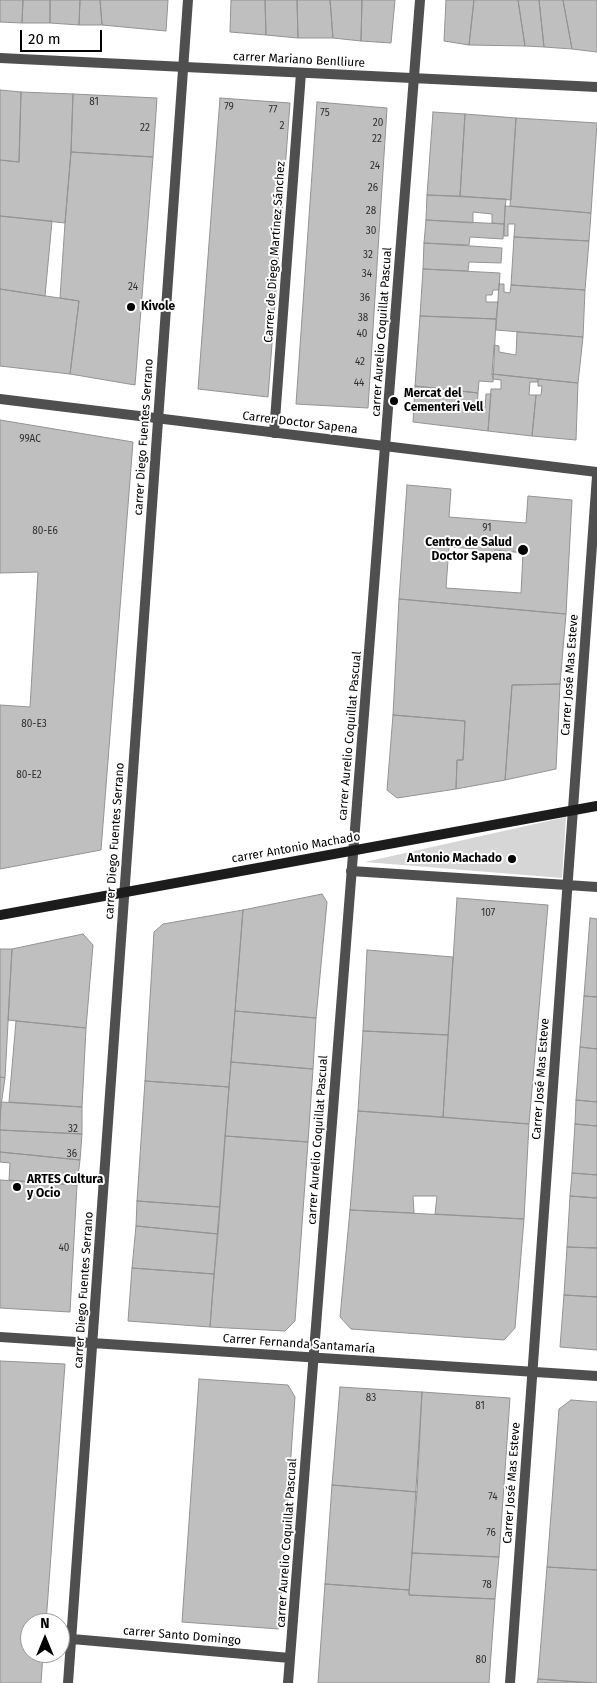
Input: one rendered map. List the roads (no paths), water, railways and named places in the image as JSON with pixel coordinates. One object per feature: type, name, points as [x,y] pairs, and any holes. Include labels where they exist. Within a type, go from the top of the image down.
[{"type":"main road","name":"carrer Antonio Machado","points":[[0,915],[597,806]]},
{"type":"street","name":"carrer Diego Fuentes Serrano","points":[[68,1683],[188,0]]},
{"type":"street","name":"carrer Aurelio Coquillat Pascual","points":[[288,1683],[420,0]]},
{"type":"street","name":"carrer Mariano Benlliure","points":[[0,58],[597,87]]},
{"type":"street","name":"Carrer de Diego Martínez Sánchez","points":[[274,433],[301,73]]},
{"type":"street","name":"Carrer Doctor Sapena","points":[[0,399],[597,472]]},
{"type":"street","name":"Carrer José Mas Esteve","points":[[510,1683],[597,476]]},
{"type":"street","points":[[351,871],[597,887]]},
{"type":"street","name":"Carrer Fernanda Santamaría","points":[[0,1337],[597,1376]]},
{"type":"street","name":"carrer Santo Domingo","points":[[72,1639],[290,1658]]},
{"type":"place","name":"Kivole","points":[[131,307]]},
{"type":"place","name":"Mercat del Cementeri Vell","points":[[394,401]]},
{"type":"place","name":"Centro de Salud Doctor Sapena","points":[[523,550]]},
{"type":"place","name":"Antonio Machado","points":[[512,859]]},
{"type":"place","name":"ARTES Cultura y Ocio","points":[[17,1187]]}]
